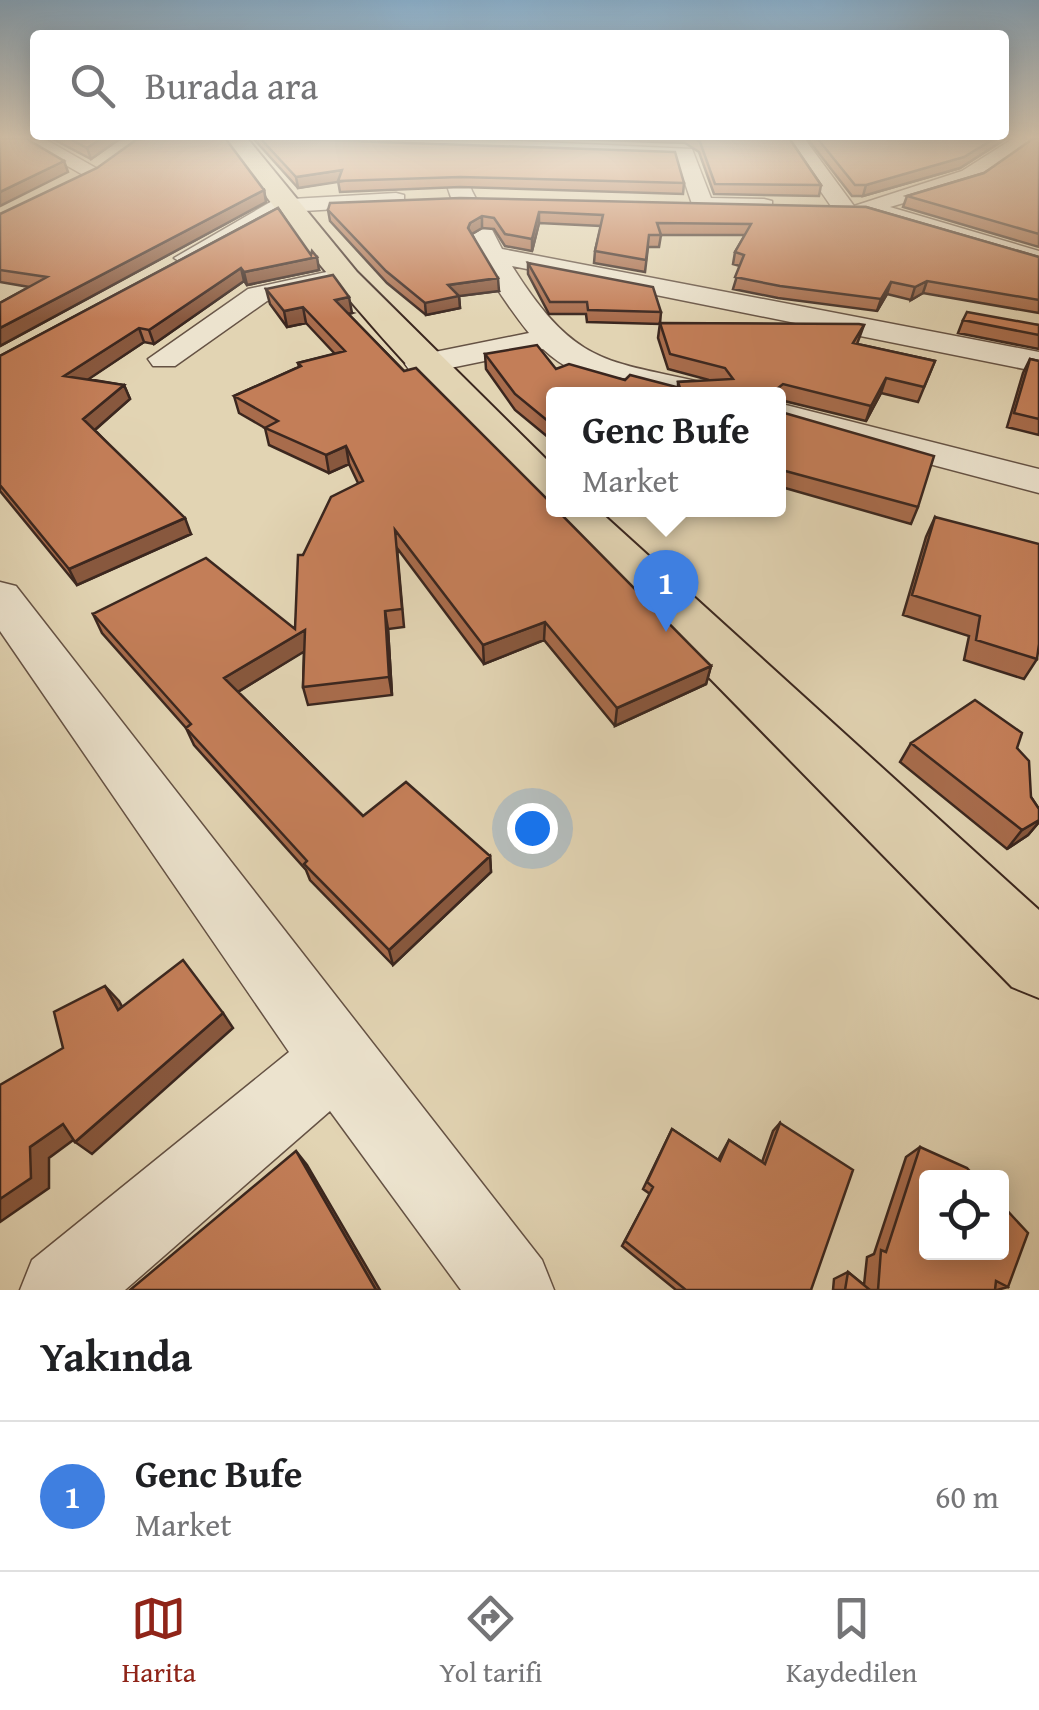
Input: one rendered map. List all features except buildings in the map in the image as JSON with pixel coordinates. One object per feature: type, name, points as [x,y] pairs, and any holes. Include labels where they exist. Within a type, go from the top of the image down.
[{"type":"main road","points":[[277,198],[420,364],[546,484]]},
{"type":"main road","points":[[578,517],[1039,961]]},
{"type":"street","points":[[166,269],[282,205],[436,198]]},
{"type":"street","points":[[441,198],[494,255],[546,339],[574,359],[682,387]]},
{"type":"street","points":[[452,198],[498,199]]},
{"type":"street","points":[[691,198],[692,205],[854,207],[1039,259]]},
{"type":"street","points":[[846,198],[854,207]]},
{"type":"street","points":[[854,207],[887,198]]},
{"type":"street","points":[[494,255],[1039,362]]},
{"type":"street","points":[[164,359],[258,295],[344,276]]},
{"type":"street","points":[[420,364],[546,339]]},
{"type":"street","points":[[786,414],[1039,481]]},
{"type":"street","points":[[0,597],[336,1059],[512,1290]]},
{"type":"street","points":[[62,1290],[336,1059]]},
{"type":"place","name":"Genc Bufe","points":[[666,632]]}]
